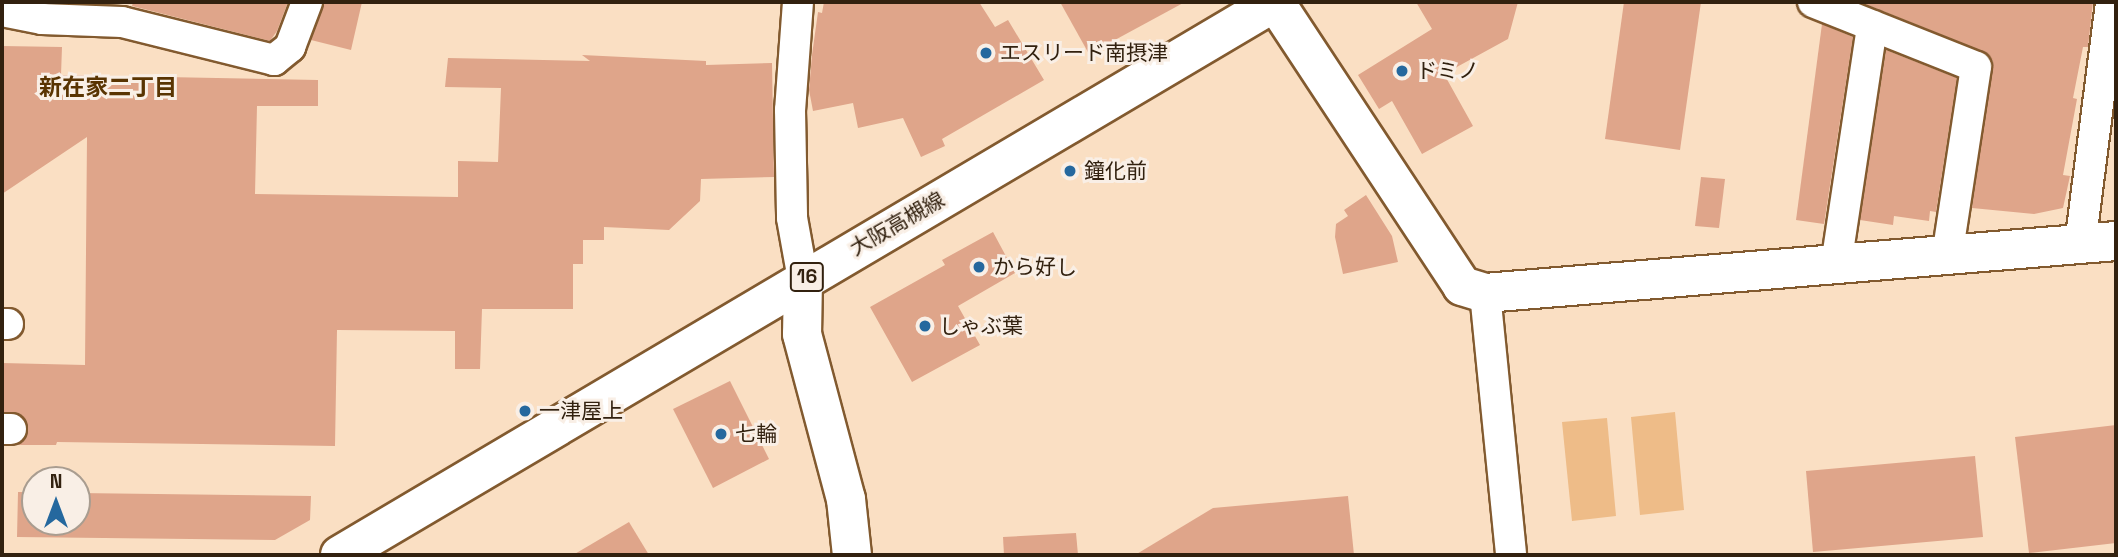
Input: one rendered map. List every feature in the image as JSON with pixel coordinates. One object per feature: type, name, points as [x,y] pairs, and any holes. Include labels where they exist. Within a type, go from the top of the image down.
[{"type":"street","points":[[2,11],[42,19],[91,11],[122,22],[274,60],[290,47],[307,2]]},
{"type":"street","points":[[798,2],[790,110],[792,218],[803,279],[802,334],[846,499],[852,555]]},
{"type":"street","points":[[1275,2],[1462,286],[1485,293],[2098,243],[2111,2]]},
{"type":"street","name":"大阪高槻線","points":[[340,555],[1275,2]]},
{"type":"street","points":[[1813,2],[1976,67],[1947,256]]},
{"type":"street","points":[[1836,265],[1872,26]]},
{"type":"street","points":[[1485,293],[1511,555]]},
{"type":"shaded area","points":[[1675,412],[1684,510],[1640,515],[1631,417]]},
{"type":"shaded area","points":[[1607,418],[1616,516],[1572,521],[1562,422]]},
{"type":"building","points":[[133,2],[288,2],[277,31],[270,41],[132,6]]},
{"type":"building","points":[[324,2],[362,2],[351,50],[311,40]]},
{"type":"building","points":[[824,2],[979,2],[995,27],[1008,20],[1044,80],[942,139],[945,146],[921,157],[903,118],[858,128],[853,103],[813,111],[809,90],[812,55],[818,12],[822,13]]},
{"type":"building","points":[[1060,2],[1185,2],[1089,54]]},
{"type":"building","points":[[1416,2],[1518,2],[1508,39],[1444,74],[1473,126],[1422,154],[1392,101],[1379,109],[1358,75],[1432,29]]},
{"type":"building","points":[[1624,2],[1701,2],[1680,150],[1605,139]]},
{"type":"building","points":[[1860,2],[2093,2],[2088,47],[2083,47],[2073,98],[2077,99],[2063,175],[2070,176],[2063,208],[2034,214],[1972,208],[1993,61],[1982,51]]},
{"type":"building","points":[[1822,24],[1853,37],[1824,224],[1796,220]]},
{"type":"building","points":[[2,46],[62,47],[61,75],[318,80],[318,106],[257,106],[255,194],[458,197],[458,161],[498,162],[501,88],[445,87],[448,58],[590,61],[582,55],[706,61],[706,65],[772,63],[774,177],[701,179],[700,201],[669,230],[604,227],[604,240],[583,240],[583,264],[573,264],[573,309],[482,309],[480,369],[455,369],[455,331],[337,330],[335,446],[57,442],[56,445],[18,445],[26,438],[28,428],[20,414],[2,412],[2,363],[85,365],[87,137],[2,194]]},
{"type":"building","points":[[1886,50],[1957,78],[1936,212],[1930,211],[1929,221],[1894,216],[1893,225],[1860,220]]},
{"type":"building","points":[[1701,177],[1725,179],[1719,228],[1695,226]]},
{"type":"building","points":[[1366,195],[1392,236],[1398,262],[1343,274],[1335,237],[1336,224],[1348,216],[1344,210]]},
{"type":"building","name":"しゃぶ葉","points":[[993,232],[1015,273],[958,306],[980,345],[912,382],[870,307],[945,265],[942,260]]},
{"type":"building","name":"七輪","points":[[730,381],[769,459],[713,488],[673,409]]},
{"type":"building","points":[[2116,425],[2116,543],[2029,553],[2015,437]]},
{"type":"building","points":[[1975,456],[1983,537],[1813,552],[1806,471]]},
{"type":"building","points":[[18,492],[21,492],[21,536],[91,536],[91,493],[311,496],[310,520],[275,540],[17,537]]},
{"type":"building","points":[[1348,496],[1354,555],[1135,555],[1213,508]]},
{"type":"building","points":[[629,522],[649,555],[573,555]]},
{"type":"building","points":[[1076,533],[1078,555],[1004,555],[1003,537]]},
{"type":"place","name":"エスリード南摂津","points":[[986,53]]},
{"type":"place","name":"ドミノ","points":[[1402,71]]},
{"type":"place","name":"鐘化前","points":[[1070,171]]},
{"type":"place","name":"から好し","points":[[979,267]]},
{"type":"place","name":"しゃぶ葉","points":[[925,326]]},
{"type":"place","name":"一津屋上","points":[[525,411]]},
{"type":"place","name":"七輪","points":[[721,434]]},
{"type":"district","name":"新在家二丁目","points":[[108,87]]}]
